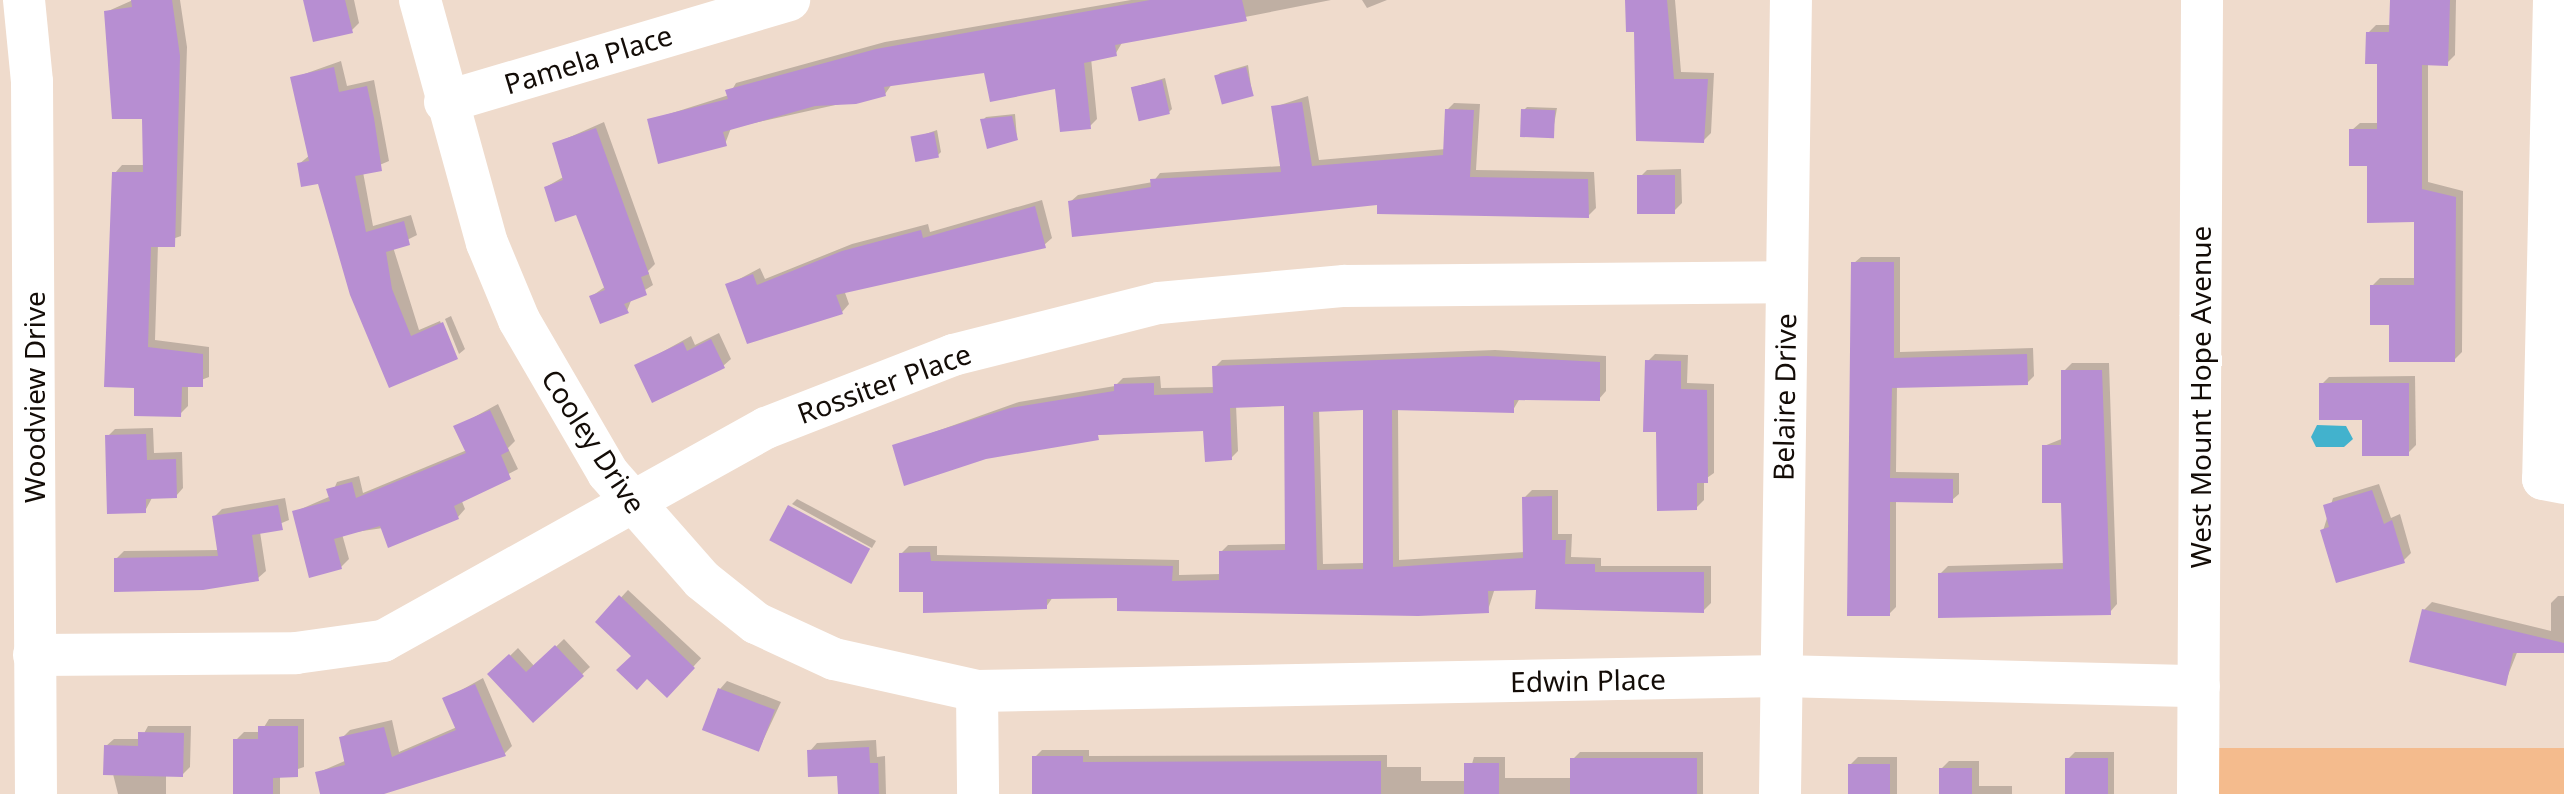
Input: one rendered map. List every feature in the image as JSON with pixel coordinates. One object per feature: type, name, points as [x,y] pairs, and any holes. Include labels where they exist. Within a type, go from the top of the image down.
[{"type":"street","name":"Woodview Drive","points":[[24,0],[32,82],[36,794]]},
{"type":"street","name":"Cooley Drive","points":[[420,0],[445,102],[487,243],[519,320],[631,501],[702,580],[756,623],[834,659],[977,691]]},
{"type":"street","name":"Pamela Place","points":[[445,102],[789,0]]},
{"type":"street","name":"Belaire Drive","points":[[1780,794],[1791,0]]},
{"type":"street","name":"West Mount Hope Avenue","points":[[2198,794],[2202,0]]},
{"type":"street","points":[[2554,0],[2558,134],[2554,481]]},
{"type":"street","name":"Rossiter Place","points":[[34,655],[296,653],[383,642],[766,428],[953,355],[1159,304],[1344,286],[1786,282]]},
{"type":"street","name":"Edwin Place","points":[[977,691],[1780,676],[2198,686]]},
{"type":"street","points":[[977,691],[978,794]]},
{"type":"shaded area","points":[[2199,748],[2564,748],[2564,794],[2199,794]]},
{"type":"water","points":[[2317,425],[2346,426],[2353,439],[2344,447],[2316,447],[2311,437]]},
{"type":"building","points":[[131,0],[172,0],[180,56],[175,247],[151,247],[148,347],[203,354],[203,387],[182,387],[181,417],[134,416],[134,388],[104,387],[112,172],[143,172],[142,119],[112,119],[104,11],[132,7]]},
{"type":"building","points":[[303,0],[345,0],[353,33],[313,42]]},
{"type":"building","points":[[1150,0],[1242,0],[1247,21],[1115,45],[1117,56],[1084,63],[1091,129],[1060,132],[1055,89],[990,102],[984,73],[884,87],[886,96],[856,104],[815,106],[723,132],[727,146],[658,164],[647,119],[728,99],[725,90],[876,49]]},
{"type":"building","points":[[1625,0],[1667,0],[1674,79],[1708,79],[1704,143],[1636,141],[1634,32],[1626,32]]},
{"type":"building","points":[[2390,0],[2450,0],[2448,66],[2422,65],[2422,189],[2456,197],[2455,362],[2389,362],[2389,325],[2370,325],[2370,285],[2414,285],[2414,222],[2367,223],[2367,166],[2349,166],[2349,129],[2377,129],[2377,64],[2365,64],[2366,32],[2389,32]]},
{"type":"building","points":[[334,67],[339,92],[367,86],[374,118],[382,171],[355,176],[366,232],[404,221],[410,245],[386,252],[392,289],[411,336],[443,322],[458,359],[389,388],[350,295],[318,184],[301,187],[297,163],[309,161],[290,77]]},
{"type":"building","points":[[1246,67],[1254,96],[1222,105],[1214,76]]},
{"type":"building","points":[[1162,80],[1170,114],[1139,121],[1131,87]]},
{"type":"building","points":[[1302,102],[1312,166],[1443,155],[1445,109],[1474,110],[1470,177],[1588,179],[1589,218],[1377,214],[1377,205],[1072,237],[1068,201],[1151,187],[1150,179],[1281,172],[1271,106]]},
{"type":"building","points":[[1521,109],[1555,110],[1554,138],[1520,137]]},
{"type":"building","points":[[1012,116],[1018,140],[987,149],[980,119]]},
{"type":"building","points":[[596,128],[649,274],[641,277],[647,295],[624,304],[629,313],[600,324],[589,296],[605,290],[576,215],[555,222],[544,187],[563,180],[552,143]]},
{"type":"building","points":[[934,132],[939,158],[915,162],[910,137]]},
{"type":"building","points":[[1637,175],[1675,175],[1675,214],[1637,214]]},
{"type":"building","points":[[1035,206],[1046,248],[836,295],[843,314],[747,344],[725,284],[753,274],[757,285],[842,251],[921,230],[923,238]]},
{"type":"building","points":[[1851,262],[1894,262],[1894,358],[2027,354],[2028,385],[1892,388],[1890,478],[1953,479],[1953,503],[1890,502],[1890,616],[1847,616]]},
{"type":"building","points":[[711,339],[725,368],[652,403],[634,365],[683,342],[687,351]]},
{"type":"building","points":[[1487,356],[1600,362],[1600,401],[1514,400],[1514,413],[1392,410],[1393,567],[1523,558],[1522,497],[1552,496],[1552,540],[1566,540],[1565,564],[1595,564],[1595,572],[1704,572],[1704,613],[1535,609],[1536,590],[1488,591],[1489,613],[1418,616],[1117,611],[1117,598],[1047,599],[1047,609],[923,613],[923,592],[899,592],[899,553],[930,552],[931,561],[1173,566],[1172,581],[1219,580],[1219,551],[1285,550],[1284,406],[1230,408],[1232,460],[1205,462],[1203,431],[1098,435],[1099,440],[986,459],[904,486],[892,445],[1010,408],[1114,391],[1114,384],[1154,383],[1154,395],[1213,393],[1212,366]],"holes":[[[1363,410],[1363,569],[1317,570],[1313,412]]]},
{"type":"building","points":[[1645,360],[1681,361],[1681,389],[1707,390],[1708,483],[1697,483],[1697,510],[1657,511],[1656,432],[1643,432]]},
{"type":"building","points":[[2061,370],[2102,370],[2111,615],[1938,618],[1938,573],[2063,569],[2061,503],[2042,503],[2042,445],[2061,445]]},
{"type":"building","points":[[2319,383],[2409,383],[2409,456],[2362,456],[2362,420],[2319,420]]},
{"type":"building","points":[[490,410],[509,451],[501,455],[511,479],[454,506],[459,519],[388,548],[380,526],[334,539],[342,569],[309,578],[292,511],[330,501],[326,489],[352,482],[356,498],[466,453],[453,426]]},
{"type":"building","points":[[146,434],[147,460],[176,459],[177,498],[146,499],[146,513],[107,514],[105,435]]},
{"type":"building","points":[[2372,490],[2384,524],[2392,520],[2405,563],[2336,583],[2320,530],[2329,527],[2323,505]]},
{"type":"building","points":[[278,505],[283,530],[252,535],[259,581],[203,590],[114,592],[114,558],[218,556],[212,516]]},
{"type":"building","points":[[788,505],[870,549],[851,584],[769,540]]},
{"type":"building","points":[[619,595],[695,668],[667,698],[647,679],[637,690],[616,670],[631,656],[595,622]]},
{"type":"building","points":[[2422,609],[2564,643],[2564,653],[2513,653],[2506,686],[2409,662]]},
{"type":"building","points":[[555,645],[584,676],[533,723],[487,674],[509,654],[526,672]]},
{"type":"building","points":[[475,684],[506,756],[384,794],[320,794],[315,772],[345,765],[339,737],[384,727],[392,757],[456,730],[442,698]]},
{"type":"building","points":[[718,688],[775,710],[759,752],[702,730]]},
{"type":"building","points":[[258,726],[298,726],[298,777],[273,778],[273,794],[233,794],[233,739],[258,739]]},
{"type":"building","points":[[138,732],[184,733],[183,777],[103,775],[104,745],[138,746]]},
{"type":"building","points":[[869,747],[870,763],[878,763],[879,794],[838,794],[837,776],[808,777],[807,750]]},
{"type":"building","points":[[1032,756],[1083,756],[1083,762],[1381,761],[1381,794],[1032,794]]},
{"type":"building","points":[[1570,758],[1697,758],[1697,794],[1570,794]]},
{"type":"building","points":[[2065,758],[2108,758],[2108,794],[2065,794]]},
{"type":"building","points":[[1464,763],[1499,763],[1499,794],[1464,794]]},
{"type":"building","points":[[1848,764],[1890,764],[1890,794],[1848,794]]},
{"type":"building","points":[[1939,768],[1972,768],[1972,794],[1939,794]]}]
